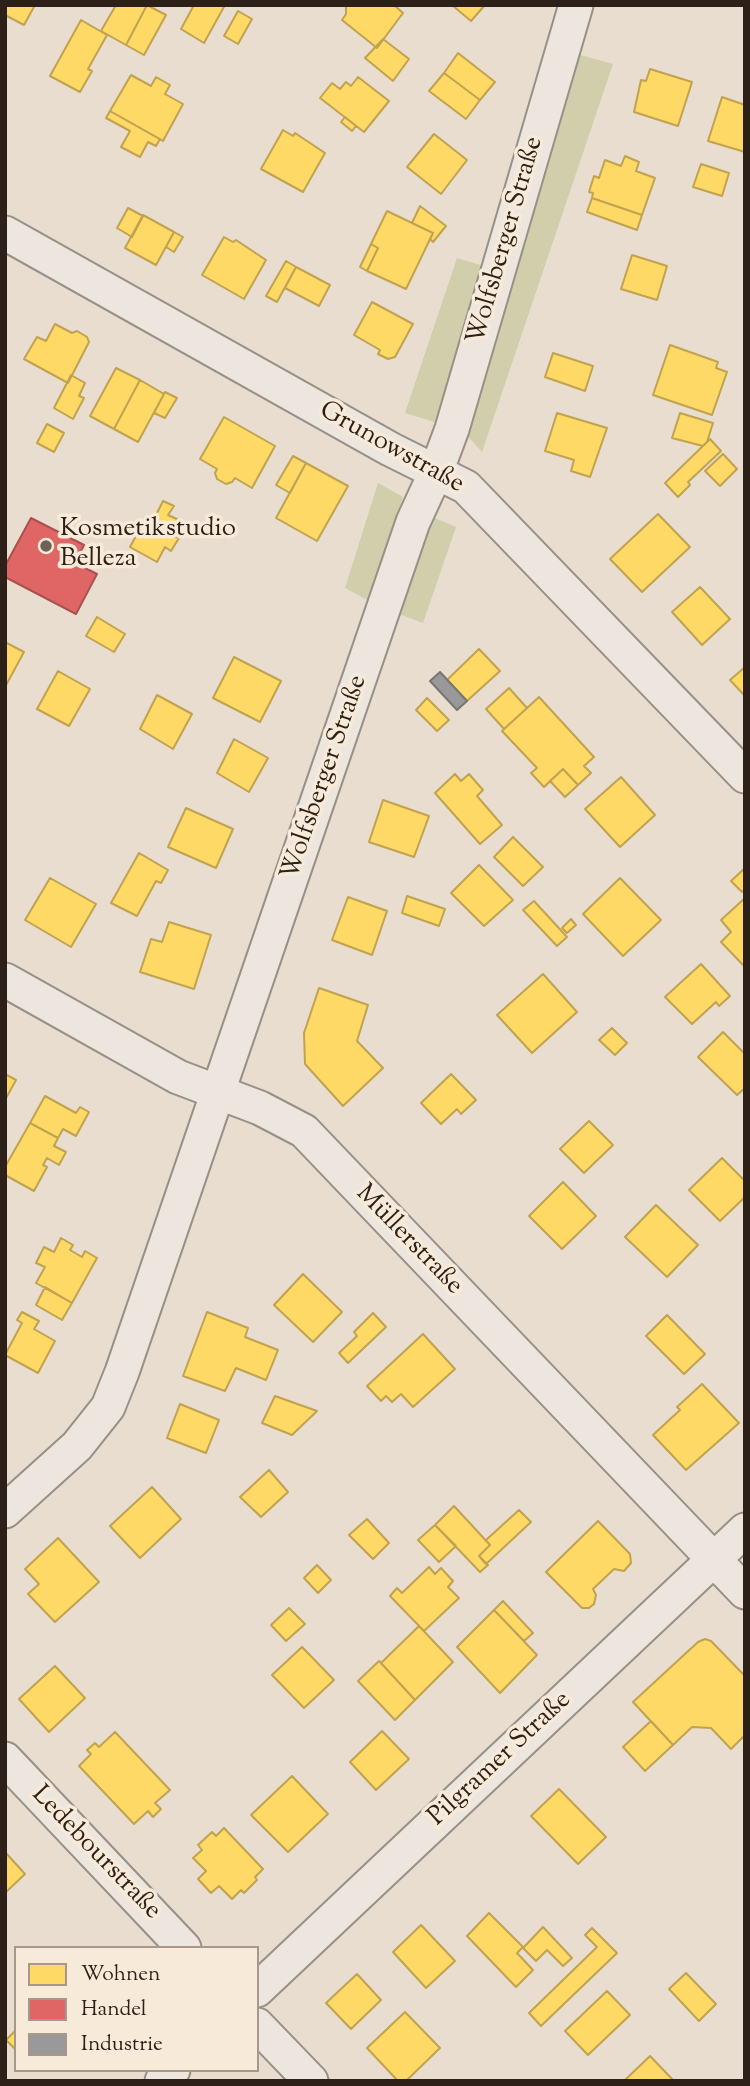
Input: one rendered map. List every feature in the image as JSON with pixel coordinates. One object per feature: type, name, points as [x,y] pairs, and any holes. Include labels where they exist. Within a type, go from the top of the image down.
[{"type":"street","name":"Wolfsberger Straße","points":[[5,1511],[77,1446],[108,1406],[122,1372],[413,522],[452,429],[576,5]]},
{"type":"street","name":"Grunowstraße","points":[[5,233],[390,449],[466,487],[745,776]]},
{"type":"street","name":"Müllerstraße","points":[[5,980],[178,1077],[260,1108],[304,1131],[745,1592]]},
{"type":"street","name":"Pilgramer Straße","points":[[259,1988],[745,1530]]},
{"type":"street","name":"Ledebourstraße","points":[[5,1759],[182,1946]]},
{"type":"street","points":[[259,2027],[311,2081]]},
{"type":"shaded area","points":[[573,53],[613,64],[482,452],[463,431]]},
{"type":"shaded area","points":[[457,258],[487,267],[441,424],[405,413]]},
{"type":"shaded area","points":[[378,483],[403,497],[369,601],[345,588]]},
{"type":"shaded area","points":[[428,515],[456,527],[423,623],[396,613]]},
{"type":"building: Wohnen","points":[[6,5],[35,5],[24,25],[5,15]]},
{"type":"building: Wohnen","points":[[116,5],[147,5],[126,45],[101,31]]},
{"type":"building: Wohnen","points":[[147,5],[166,15],[144,55],[126,45]]},
{"type":"building: Wohnen","points":[[194,5],[225,5],[204,43],[181,29]]},
{"type":"building: Wohnen","points":[[346,5],[394,5],[403,13],[377,48],[342,20],[346,14]]},
{"type":"building: Wohnen","points":[[452,5],[485,5],[471,21]]},
{"type":"building: Wohnen","points":[[238,11],[252,19],[238,44],[224,36]]},
{"type":"building: Wohnen","points":[[81,20],[107,35],[88,69],[92,71],[80,92],[50,76]]},
{"type":"building: Wohnen","points":[[383,39],[409,59],[393,81],[365,58]]},
{"type":"building: Wohnen","points":[[458,53],[495,82],[480,100],[444,73]]},
{"type":"building: Wohnen","points":[[650,69],[692,82],[678,126],[634,112],[641,80],[646,81]]},
{"type":"building: Wohnen","points":[[444,73],[480,100],[466,119],[429,91]]},
{"type":"building: Wohnen","points":[[131,75],[151,86],[156,77],[170,85],[165,94],[183,104],[163,141],[110,111]]},
{"type":"building: Wohnen","points":[[358,77],[389,101],[364,132],[320,98],[332,83],[340,89],[346,82],[351,86]]},
{"type":"building: Wohnen","points":[[722,97],[745,105],[745,152],[708,141]]},
{"type":"building: Wohnen","points":[[110,111],[160,139],[156,146],[148,142],[140,157],[121,147],[130,131],[106,118]]},
{"type":"building: Wohnen","points":[[345,117],[356,126],[352,131],[341,122]]},
{"type":"building: Wohnen","points":[[283,130],[293,136],[295,133],[325,153],[303,192],[261,169]]},
{"type":"building: Wohnen","points":[[434,134],[467,160],[441,194],[407,167]]},
{"type":"building: Wohnen","points":[[625,156],[639,162],[636,171],[655,178],[642,215],[592,198],[593,193],[589,192],[594,176],[599,178],[605,160],[621,166]]},
{"type":"building: Wohnen","points":[[701,164],[729,173],[722,196],[693,187]]},
{"type":"building: Wohnen","points":[[592,198],[642,215],[637,230],[587,212]]},
{"type":"building: Wohnen","points":[[420,206],[446,226],[433,242],[430,239],[433,233],[412,223]]},
{"type":"building: Wohnen","points":[[128,208],[143,216],[132,237],[117,228]]},
{"type":"building: Wohnen","points":[[387,211],[433,233],[406,289],[367,271],[378,248],[371,244]]},
{"type":"building: Wohnen","points":[[143,215],[174,232],[156,265],[125,248]]},
{"type":"building: Wohnen","points":[[174,232],[183,237],[174,252],[166,247]]},
{"type":"building: Wohnen","points":[[224,237],[233,242],[236,240],[266,260],[244,299],[202,275]]},
{"type":"building: Wohnen","points":[[371,244],[378,248],[367,271],[360,267]]},
{"type":"building: Wohnen","points":[[632,255],[667,266],[657,300],[621,289]]},
{"type":"building: Wohnen","points":[[286,261],[296,267],[277,302],[266,296]]},
{"type":"building: Wohnen","points":[[296,267],[330,285],[319,306],[285,288]]},
{"type":"building: Wohnen","points":[[372,302],[413,324],[395,357],[388,359],[378,354],[380,350],[354,335]]},
{"type":"building: Wohnen","points":[[55,324],[72,333],[77,331],[87,337],[89,342],[68,383],[24,359],[37,337],[46,341]]},
{"type":"building: Wohnen","points":[[670,345],[718,362],[716,368],[727,372],[712,415],[653,395]]},
{"type":"building: Wohnen","points":[[553,353],[593,366],[585,391],[545,377]]},
{"type":"building: Wohnen","points":[[116,368],[140,380],[114,429],[90,416]]},
{"type":"building: Wohnen","points":[[71,375],[85,383],[79,396],[84,398],[73,419],[54,408]]},
{"type":"building: Wohnen","points":[[140,380],[164,394],[138,442],[114,429]]},
{"type":"building: Wohnen","points":[[165,392],[177,398],[165,418],[154,413]]},
{"type":"building: Wohnen","points":[[557,413],[607,428],[590,477],[571,471],[574,460],[545,451]]},
{"type":"building: Wohnen","points":[[680,413],[713,423],[703,446],[672,438]]},
{"type":"building: Wohnen","points":[[224,417],[275,446],[252,488],[235,478],[226,484],[217,479],[217,469],[200,459]]},
{"type":"building: Wohnen","points":[[47,424],[64,433],[54,452],[37,443]]},
{"type":"building: Wohnen","points":[[710,439],[721,451],[688,482],[690,485],[678,497],[665,483]]},
{"type":"building: Wohnen","points":[[723,454],[737,469],[720,486],[705,471]]},
{"type":"building: Wohnen","points":[[293,456],[306,463],[290,493],[276,485]]},
{"type":"building: Wohnen","points":[[306,463],[348,486],[317,541],[276,518]]},
{"type":"building: Wohnen","points":[[163,501],[174,506],[168,515],[179,520],[170,535],[179,538],[171,551],[165,547],[157,562],[130,547],[144,521],[151,525]]},
{"type":"building: Wohnen","points":[[658,514],[690,547],[642,592],[610,559]]},
{"type":"building: Wohnen","points":[[700,587],[730,619],[702,645],[672,612]]},
{"type":"building: Wohnen","points":[[97,617],[125,634],[114,652],[86,636]]},
{"type":"building: Wohnen","points":[[5,642],[24,652],[5,687]]},
{"type":"building: Wohnen","points":[[479,649],[500,671],[467,701],[447,680]]},
{"type":"building: Wohnen","points":[[234,657],[281,681],[260,722],[213,698]]},
{"type":"building: Wohnen","points":[[745,667],[745,696],[730,680]]},
{"type":"building: Wohnen","points":[[58,671],[90,689],[69,726],[37,709]]},
{"type":"building: Wohnen","points":[[509,688],[527,708],[504,729],[486,709]]},
{"type":"building: Wohnen","points":[[157,695],[192,714],[173,749],[140,729]]},
{"type":"building: Wohnen","points":[[539,697],[594,757],[584,766],[591,773],[578,785],[563,769],[544,787],[531,773],[537,768],[502,731]]},
{"type":"building: Wohnen","points":[[427,698],[449,720],[437,731],[416,710]]},
{"type":"building: Wohnen","points":[[234,739],[268,758],[249,792],[217,773]]},
{"type":"building: Wohnen","points":[[563,769],[578,785],[565,797],[550,781]]},
{"type":"building: Wohnen","points":[[455,774],[461,781],[469,774],[483,790],[477,796],[502,825],[480,844],[435,793]]},
{"type":"building: Wohnen","points":[[621,777],[655,815],[620,847],[585,809]]},
{"type":"building: Wohnen","points":[[383,800],[429,816],[414,857],[369,842]]},
{"type":"building: Wohnen","points":[[186,808],[233,829],[216,868],[168,847]]},
{"type":"building: Wohnen","points":[[513,837],[543,867],[523,886],[494,857]]},
{"type":"building: Wohnen","points":[[139,853],[168,870],[161,883],[156,881],[137,916],[111,903]]},
{"type":"building: Wohnen","points":[[479,865],[513,900],[484,926],[451,893]]},
{"type":"building: Wohnen","points":[[745,868],[745,888],[742,892],[731,881]]},
{"type":"building: Wohnen","points":[[50,878],[96,904],[71,947],[25,920]]},
{"type":"building: Wohnen","points":[[620,878],[661,920],[623,956],[583,914]]},
{"type":"building: Wohnen","points":[[407,896],[445,909],[439,926],[402,913]]},
{"type":"building: Wohnen","points":[[348,897],[387,911],[372,955],[332,940]]},
{"type":"building: Wohnen","points":[[745,898],[745,967],[721,942],[731,932],[721,920]]},
{"type":"building: Wohnen","points":[[534,901],[567,937],[557,946],[523,910]]},
{"type":"building: Wohnen","points":[[571,919],[576,925],[567,933],[562,928]]},
{"type":"building: Wohnen","points":[[169,922],[211,935],[194,989],[140,972],[151,939],[162,942]]},
{"type":"building: Wohnen","points":[[701,964],[730,996],[719,1006],[716,1002],[692,1024],[665,997]]},
{"type":"building: Wohnen","points":[[543,974],[577,1012],[532,1053],[497,1015]]},
{"type":"building: Wohnen","points":[[319,988],[368,1005],[357,1041],[383,1068],[343,1106],[305,1064],[304,1033]]},
{"type":"building: Wohnen","points":[[612,1028],[627,1043],[615,1055],[599,1040]]},
{"type":"building: Wohnen","points":[[723,1032],[745,1054],[745,1088],[737,1095],[698,1057]]},
{"type":"building: Wohnen","points":[[5,1074],[16,1080],[5,1100]]},
{"type":"building: Wohnen","points":[[451,1074],[476,1100],[461,1114],[457,1109],[441,1124],[421,1103]]},
{"type":"building: Wohnen","points":[[45,1096],[76,1113],[80,1107],[89,1112],[76,1136],[63,1129],[58,1138],[30,1123]]},
{"type":"building: Wohnen","points":[[589,1121],[613,1145],[584,1173],[560,1149]]},
{"type":"building: Wohnen","points":[[30,1123],[58,1138],[54,1146],[66,1152],[59,1165],[47,1158],[43,1165],[47,1167],[34,1191],[5,1175],[5,1167]]},
{"type":"building: Wohnen","points":[[722,1158],[745,1181],[745,1197],[720,1221],[689,1190]]},
{"type":"building: Wohnen","points":[[563,1182],[596,1216],[562,1249],[529,1216]]},
{"type":"building: Wohnen","points":[[656,1205],[698,1245],[667,1277],[625,1237]]},
{"type":"building: Wohnen","points":[[61,1238],[73,1245],[70,1250],[82,1257],[85,1251],[97,1258],[72,1303],[36,1283],[45,1267],[36,1263],[44,1247],[54,1252]]},
{"type":"building: Wohnen","points":[[303,1274],[342,1312],[313,1342],[274,1305]]},
{"type":"building: Wohnen","points":[[45,1287],[72,1303],[62,1320],[36,1305]]},
{"type":"building: Wohnen","points":[[22,1312],[39,1321],[34,1329],[55,1341],[38,1373],[5,1355],[22,1323],[17,1320]]},
{"type":"building: Wohnen","points":[[207,1312],[248,1328],[245,1337],[278,1350],[266,1380],[236,1368],[225,1391],[183,1376]]},
{"type":"building: Wohnen","points":[[373,1313],[386,1327],[348,1363],[339,1353],[357,1336],[354,1332]]},
{"type":"building: Wohnen","points":[[667,1315],[705,1354],[684,1374],[646,1336]]},
{"type":"building: Wohnen","points":[[423,1334],[455,1369],[413,1407],[401,1394],[392,1402],[386,1396],[381,1401],[367,1386]]},
{"type":"building: Wohnen","points":[[702,1384],[739,1423],[686,1470],[653,1435],[680,1410],[677,1407]]},
{"type":"building: Wohnen","points":[[275,1396],[317,1411],[292,1435],[262,1423]]},
{"type":"building: Wohnen","points":[[180,1404],[219,1420],[206,1453],[167,1438]]},
{"type":"building: Wohnen","points":[[269,1470],[288,1492],[261,1517],[240,1497]]},
{"type":"building: Wohnen","points":[[152,1487],[181,1519],[140,1558],[110,1526]]},
{"type":"building: Wohnen","points":[[454,1506],[490,1545],[479,1556],[488,1565],[480,1572],[435,1525]]},
{"type":"building: Wohnen","points":[[519,1510],[531,1522],[486,1564],[479,1556],[490,1545],[486,1540]]},
{"type":"building: Wohnen","points":[[367,1519],[389,1543],[373,1559],[349,1535]]},
{"type":"building: Wohnen","points":[[598,1521],[630,1554],[631,1563],[624,1571],[614,1569],[593,1589],[596,1595],[594,1604],[589,1608],[582,1608],[546,1572]]},
{"type":"building: Wohnen","points":[[435,1525],[456,1546],[439,1562],[418,1540]]},
{"type":"building: Wohnen","points":[[58,1538],[99,1582],[55,1622],[28,1594],[39,1584],[25,1569]]},
{"type":"building: Wohnen","points":[[317,1565],[331,1580],[318,1593],[304,1578]]},
{"type":"building: Wohnen","points":[[429,1567],[435,1574],[441,1568],[453,1581],[448,1587],[459,1598],[424,1631],[390,1596],[397,1588],[402,1593]]},
{"type":"building: Wohnen","points":[[503,1601],[533,1633],[524,1641],[494,1610]]},
{"type":"building: Wohnen","points":[[289,1608],[305,1624],[286,1641],[271,1625]]},
{"type":"building: Wohnen","points":[[494,1610],[537,1655],[500,1693],[457,1647]]},
{"type":"building: Wohnen","points":[[419,1626],[453,1662],[415,1700],[381,1663]]},
{"type":"building: Wohnen","points":[[705,1639],[711,1641],[745,1676],[745,1735],[731,1749],[711,1728],[692,1727],[673,1745],[633,1702],[698,1642]]},
{"type":"building: Wohnen","points":[[302,1647],[334,1680],[304,1708],[272,1675]]},
{"type":"building: Wohnen","points":[[379,1661],[415,1700],[395,1720],[358,1681]]},
{"type":"building: Wohnen","points":[[55,1666],[85,1698],[49,1732],[19,1699]]},
{"type":"building: Wohnen","points":[[651,1721],[673,1745],[645,1771],[623,1747]]},
{"type":"building: Wohnen","points":[[382,1731],[409,1759],[376,1790],[350,1762]]},
{"type":"building: Wohnen","points":[[115,1732],[170,1790],[155,1803],[161,1809],[153,1817],[148,1811],[134,1824],[79,1766],[91,1754],[87,1750],[95,1743],[99,1747]]},
{"type":"building: Wohnen","points":[[292,1776],[328,1814],[288,1852],[251,1815]]},
{"type":"building: Wohnen","points":[[559,1789],[606,1837],[578,1864],[531,1816]]},
{"type":"building: Wohnen","points":[[224,1828],[263,1869],[255,1877],[257,1880],[244,1893],[241,1890],[232,1899],[219,1886],[211,1893],[198,1879],[206,1871],[193,1858],[202,1850],[198,1845],[212,1832],[216,1836]]},
{"type":"building: Wohnen","points":[[5,1852],[25,1874],[5,1893]]},
{"type":"building: Wohnen","points":[[489,1913],[523,1947],[517,1953],[533,1970],[516,1987],[467,1936]]},
{"type":"building: Wohnen","points":[[421,1925],[455,1961],[426,1988],[393,1952]]},
{"type":"building: Wohnen","points":[[543,1927],[572,1958],[563,1966],[547,1950],[536,1961],[523,1948]]},
{"type":"building: Wohnen","points":[[592,1928],[617,1953],[541,2026],[529,2013],[597,1947],[585,1935]]},
{"type":"building: Wohnen","points":[[686,1973],[716,2004],[699,2021],[669,1989]]},
{"type":"building: Wohnen","points":[[357,1974],[381,2000],[351,2029],[326,2003]]},
{"type":"building: Wohnen","points":[[607,1991],[630,2015],[588,2055],[565,2031]]},
{"type":"building: Wohnen","points":[[405,2012],[440,2048],[406,2081],[398,2081],[367,2048]]},
{"type":"building: Wohnen","points":[[14,2032],[14,2048],[6,2040]]},
{"type":"building: Wohnen","points":[[650,2056],[674,2081],[624,2081]]},
{"type":"building: Handel","points":[[31,518],[84,545],[75,563],[97,574],[76,614],[5,577],[5,566]]},
{"type":"building: Industrie","points":[[440,672],[467,701],[457,710],[430,681]]},
{"type":"place","name":"Kosmetikstudio Belleza","points":[[46,546]]}]
